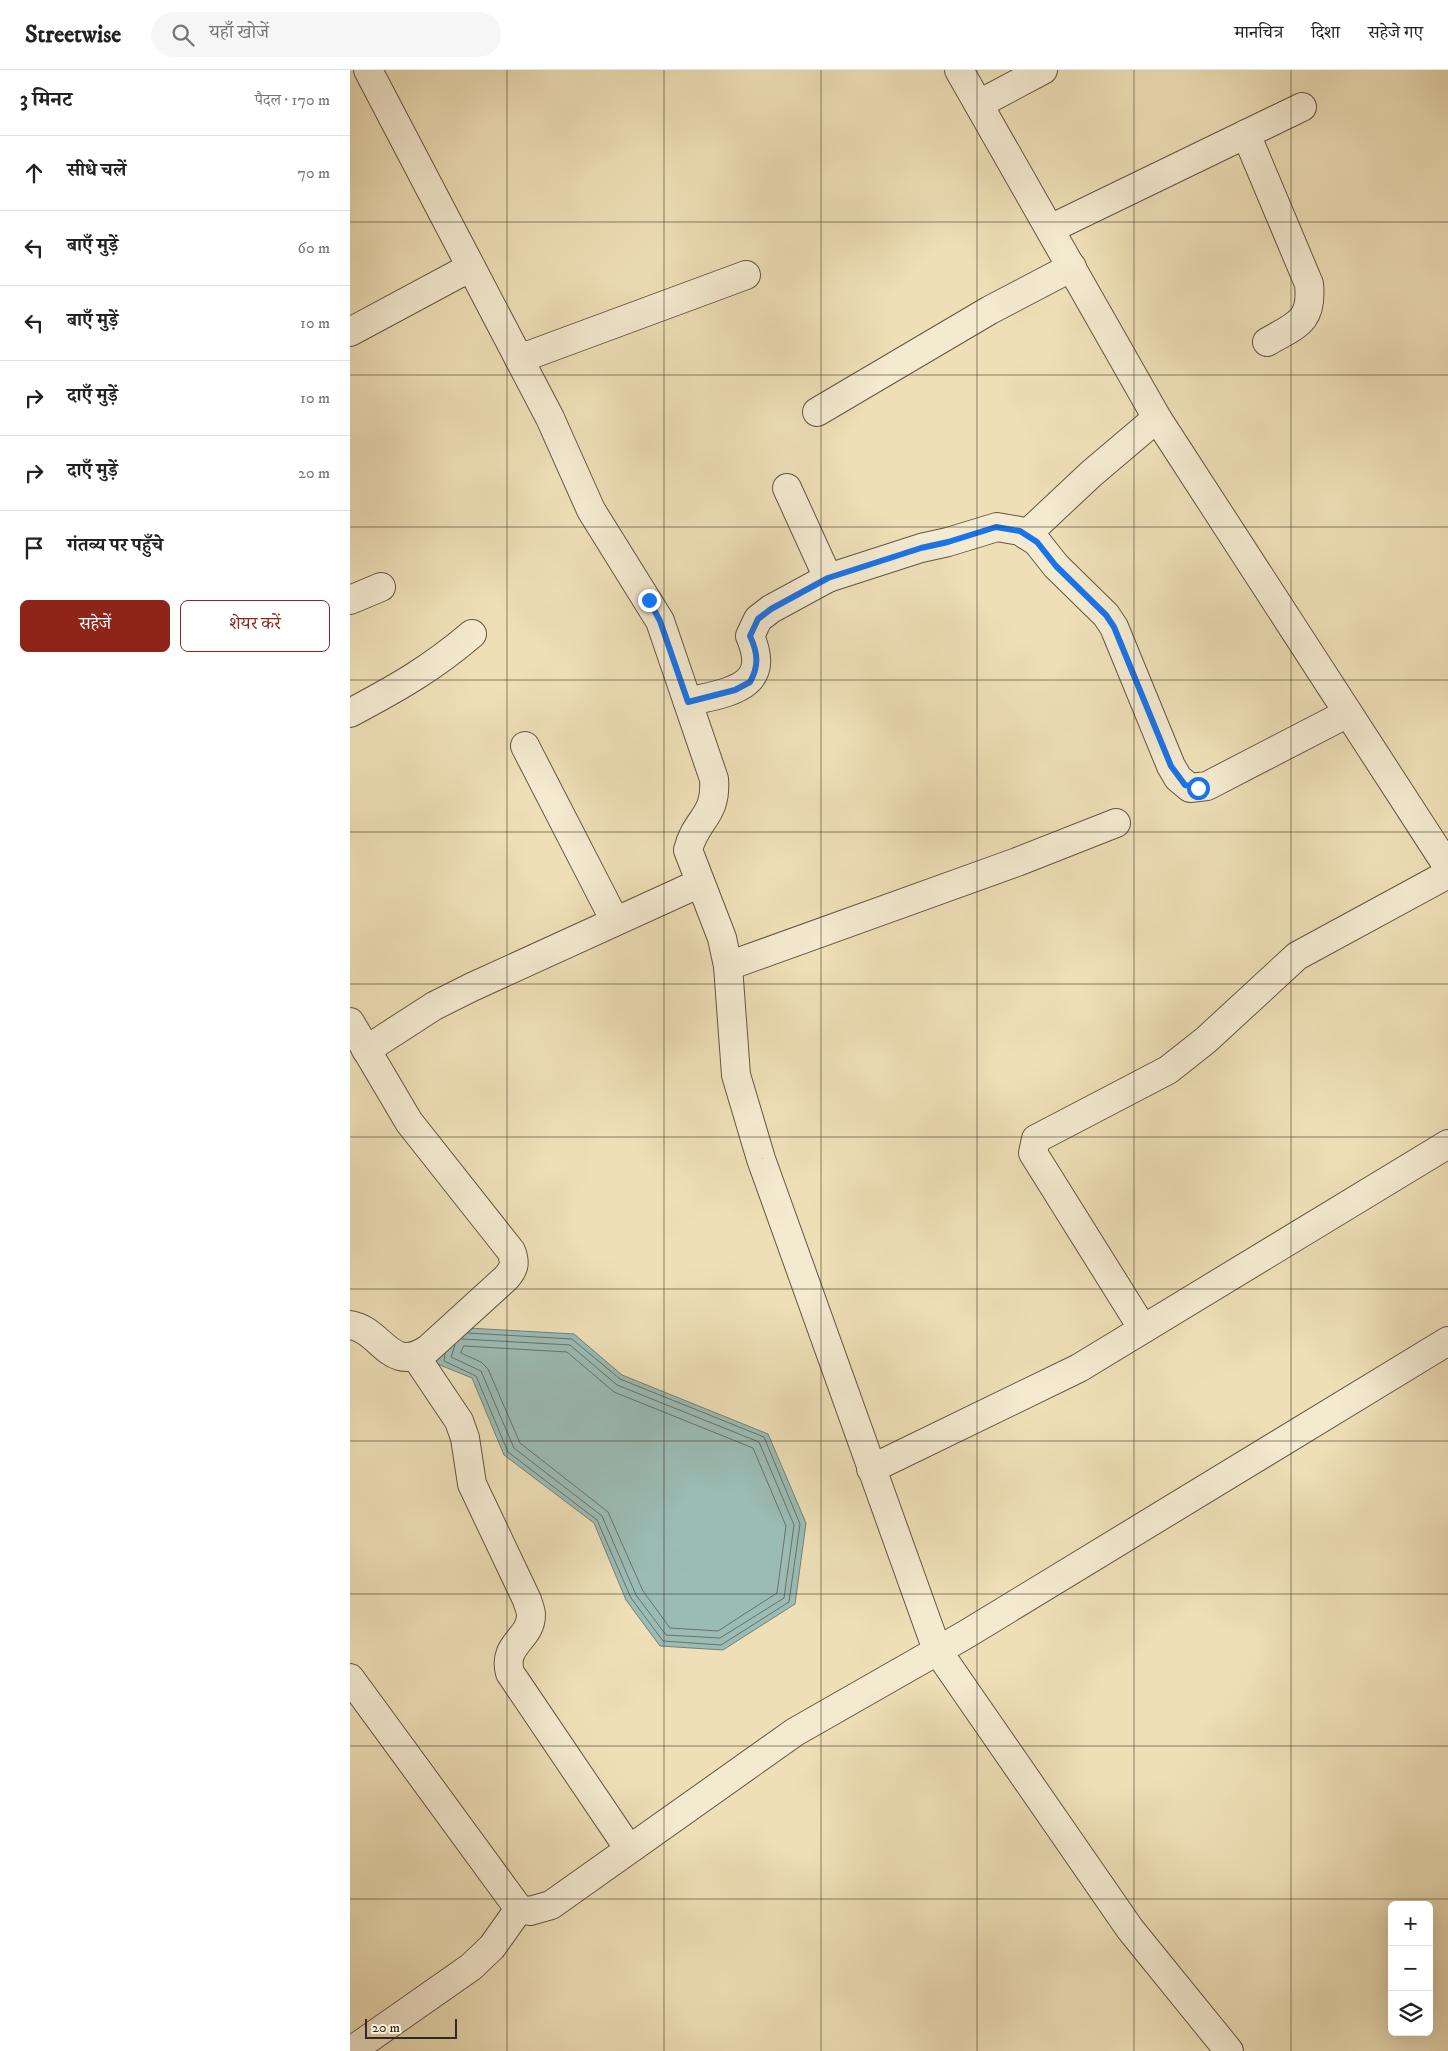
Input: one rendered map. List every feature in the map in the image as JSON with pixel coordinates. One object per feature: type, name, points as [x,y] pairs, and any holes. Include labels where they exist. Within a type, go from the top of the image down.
[{"type":"street","points":[[368,70],[550,418],[591,510],[660,621],[714,779],[715,797],[711,808],[691,837],[688,850],[722,938],[728,966],[736,1075],[761,1159],[937,1650],[1130,1929],[1229,2051]]},
{"type":"street","points":[[959,70],[1157,418],[1448,868]]},
{"type":"street","points":[[979,104],[1043,70]]},
{"type":"street","points":[[1050,229],[1302,107]]},
{"type":"street","points":[[1246,134],[1309,284],[1311,301],[1308,314],[1300,323],[1267,342]]},
{"type":"street","points":[[350,332],[471,267]]},
{"type":"street","points":[[817,412],[990,310],[1072,267]]},
{"type":"street","points":[[519,359],[746,275]]},
{"type":"street","points":[[1026,535],[1091,474],[1157,418]]},
{"type":"street","points":[[788,488],[828,578]]},
{"type":"street","points":[[688,702],[735,690],[750,682],[757,662],[756,648],[750,636],[758,619],[771,609],[828,578],[921,548],[948,542],[996,527],[1015,529],[1037,542],[1110,621],[1171,766],[1178,778],[1190,788],[1207,786],[1348,713]]},
{"type":"street","points":[[350,600],[381,587]]},
{"type":"street","points":[[350,713],[409,682],[439,662],[472,634]]},
{"type":"street","points":[[525,746],[615,921]]},
{"type":"street","points":[[728,966],[1017,862],[1116,823]]},
{"type":"street","points":[[1143,1329],[1032,1153],[1036,1139],[1168,1070],[1206,1040],[1297,956],[1448,874]]},
{"type":"street","points":[[366,1050],[434,1006],[472,987],[700,883]]},
{"type":"street","points":[[350,1022],[409,1122],[511,1251],[515,1261],[512,1271],[506,1278],[428,1349],[416,1357],[405,1358],[392,1353],[358,1326],[350,1325]]},
{"type":"street","points":[[872,1469],[1079,1368],[1448,1144]]},
{"type":"street","points":[[519,1909],[535,1910],[550,1904],[795,1732],[937,1650],[1448,1341]]},
{"type":"street","points":[[416,1357],[451,1405],[459,1421],[465,1438],[472,1484],[527,1600],[531,1616],[526,1628],[509,1653],[508,1664],[510,1672],[629,1849]]},
{"type":"street","points":[[350,1678],[519,1909]]},
{"type":"street","points":[[351,2051],[471,1967],[492,1947],[519,1909]]},
{"type":"water","points":[[450,1327],[574,1334],[622,1375],[768,1434],[806,1523],[795,1604],[723,1650],[660,1646],[626,1600],[594,1523],[504,1455],[472,1378],[435,1363]]},
{"type":"route","points":[[649,600],[660,621],[688,702],[735,690],[750,682],[755,673],[757,662],[756,648],[750,636],[753,626],[758,619],[771,609],[828,578],[921,548],[948,542],[996,527],[1020,531],[1037,542],[1056,566],[1106,615],[1114,627],[1171,766],[1185,785],[1190,788],[1198,788]]}]
